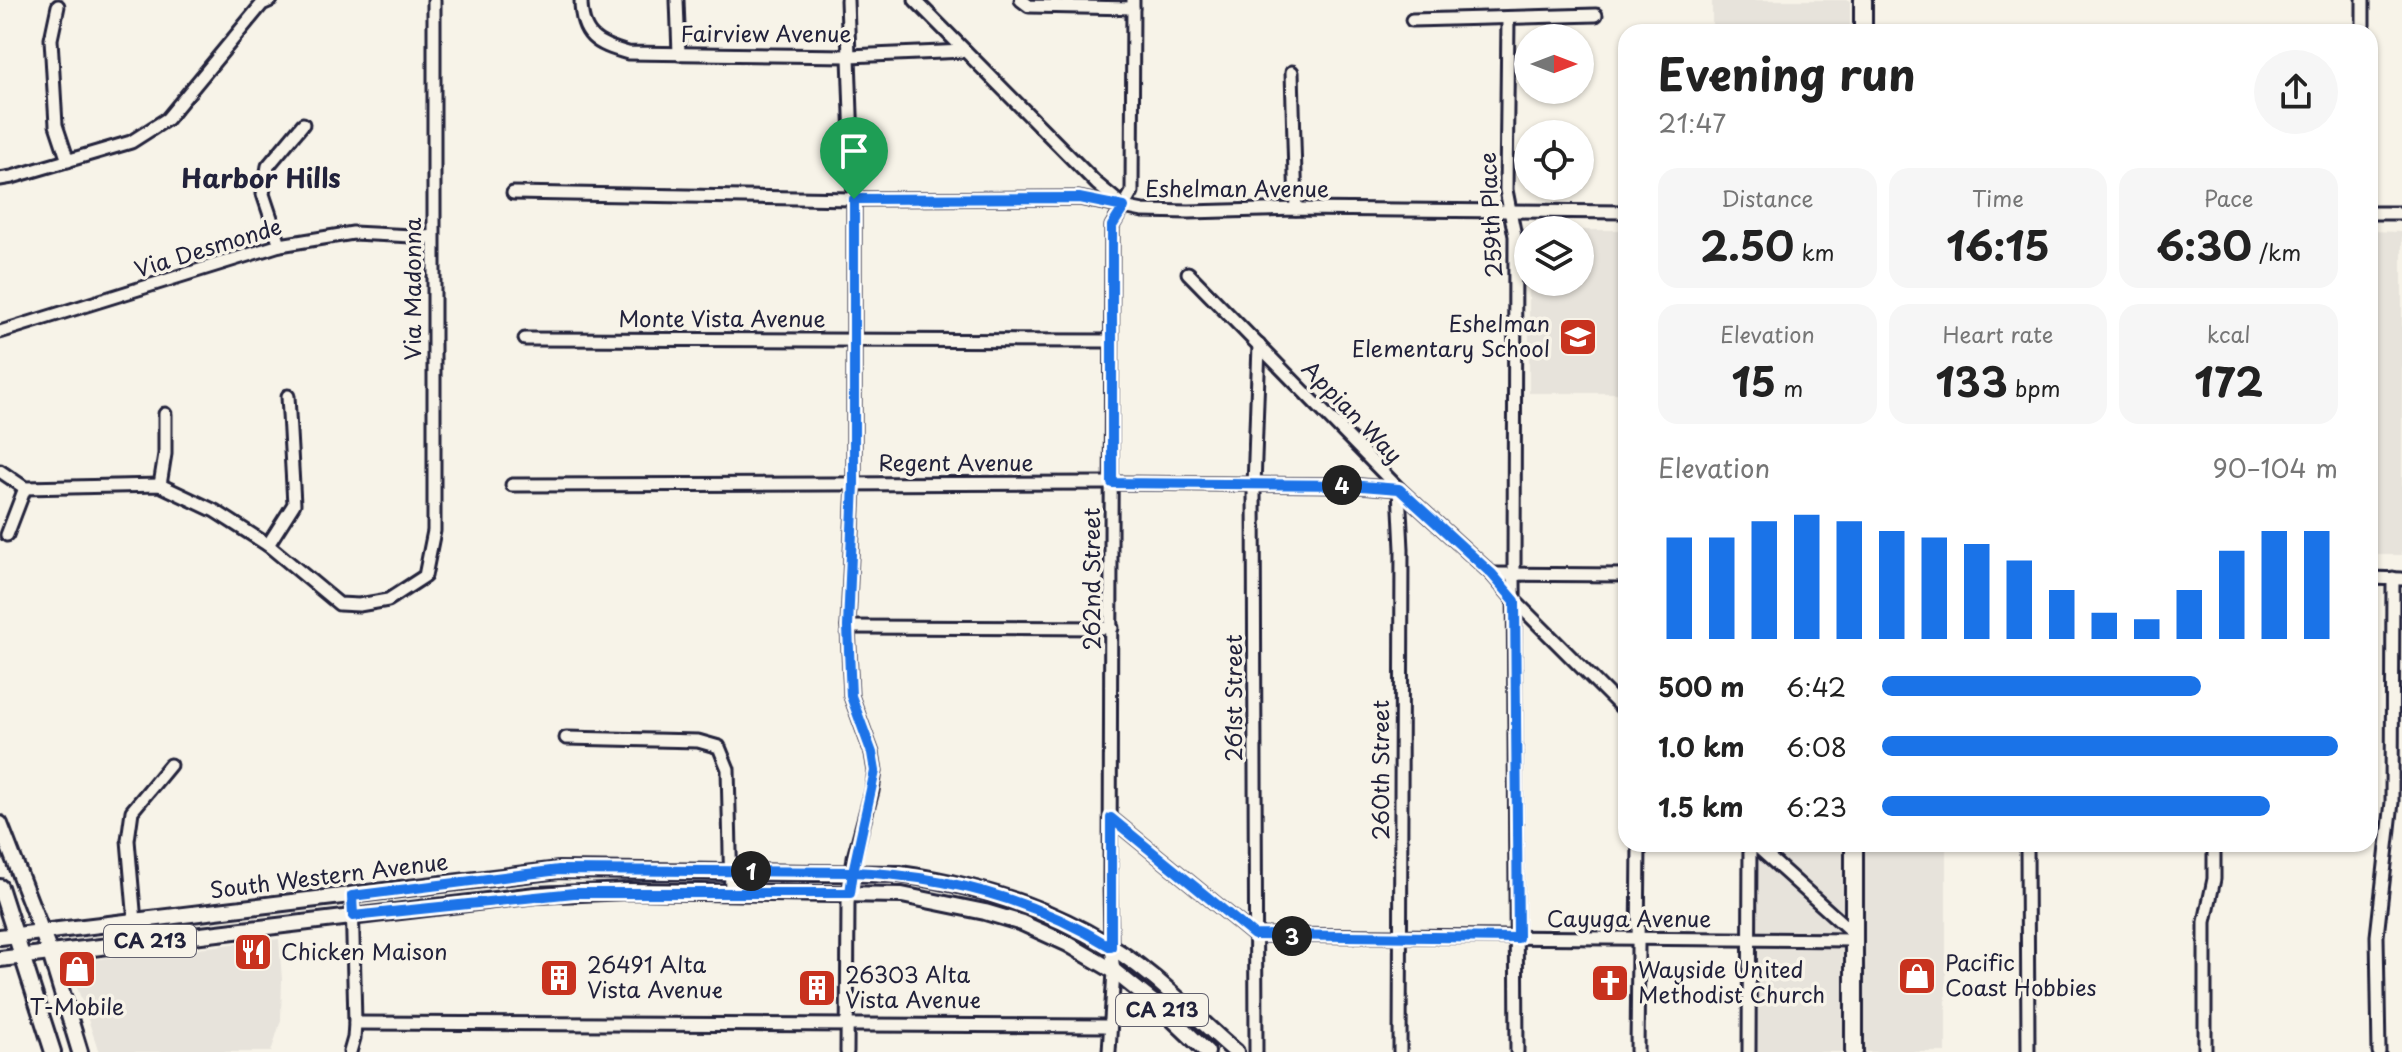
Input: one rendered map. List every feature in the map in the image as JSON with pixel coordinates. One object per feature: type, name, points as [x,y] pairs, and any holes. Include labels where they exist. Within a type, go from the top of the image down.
[{"type":"highway","points":[[1863,0],[1863,24]]},
{"type":"highway","points":[[1854,852],[1854,1052]]},
{"type":"main road","points":[[0,824],[50,953],[80,1052]]},
{"type":"main road","name":"South Western Avenue","points":[[0,937],[559,870],[900,874],[941,880],[1030,906],[1071,923],[1153,977],[1236,1052]]},
{"type":"main road","points":[[0,887],[53,1052]]},
{"type":"main road","name":"South Western Avenue","points":[[0,959],[536,895],[627,891],[902,895],[985,912],[1022,923],[1068,944],[1114,971],[1165,1012],[1207,1052]]},
{"type":"street","points":[[0,179],[131,142],[167,119],[262,4],[271,0]]},
{"type":"street","name":"Via Madonna","points":[[268,545],[339,604],[359,605],[388,600],[425,576],[434,531],[434,0]]},
{"type":"street","name":"Fairview Avenue","points":[[581,0],[581,19],[599,45],[628,53],[849,56],[965,51]]},
{"type":"street","points":[[677,0],[679,54]]},
{"type":"street","points":[[847,0],[854,199],[854,483],[848,627],[851,696],[872,753],[875,771],[850,893],[847,1052]]},
{"type":"street","points":[[915,0],[1097,184],[1124,207]]},
{"type":"street","points":[[2363,0],[2363,24]]},
{"type":"street","points":[[1025,3],[1133,4]]},
{"type":"street","name":"262nd Street","points":[[1109,1052],[1114,971],[1111,947],[1112,226],[1132,192],[1133,4]]},
{"type":"street","points":[[58,6],[51,39],[56,125],[68,161]]},
{"type":"street","points":[[1412,20],[1596,15]]},
{"type":"street","name":"259th Place","points":[[1508,19],[1506,190],[1515,236],[1517,1052]]},
{"type":"street","points":[[1292,72],[1296,209]]},
{"type":"street","points":[[280,245],[263,194],[268,166],[303,124]]},
{"type":"street","name":"Eshelman Avenue","points":[[513,193],[854,199],[1079,198],[1143,211],[1189,212],[1296,209],[1618,212]]},
{"type":"street","points":[[2378,213],[2402,213]]},
{"type":"street","name":"Via Desmonde","points":[[0,332],[280,245],[353,233],[432,237]]},
{"type":"street","name":"Appian Way","points":[[1188,273],[1399,489],[1492,574],[1618,704]]},
{"type":"street","name":"Monte Vista Avenue","points":[[525,339],[1111,341]]},
{"type":"street","name":"261st Street","points":[[1256,1052],[1254,486],[1259,345]]},
{"type":"street","points":[[0,471],[25,488],[160,485],[215,511],[268,545],[294,504],[288,396]]},
{"type":"street","points":[[160,485],[165,454],[165,414]]},
{"type":"street","name":"Regent Avenue","points":[[512,485],[1112,483],[1349,485],[1399,489]]},
{"type":"street","points":[[7,535],[25,488]]},
{"type":"street","name":"260th Street","points":[[1399,489],[1400,1052]]},
{"type":"street","points":[[1492,574],[1618,575]]},
{"type":"street","points":[[2379,1052],[2377,936],[2392,802],[2398,578]]},
{"type":"street","points":[[848,627],[1112,628]]},
{"type":"street","points":[[566,738],[698,741],[719,747],[728,769],[731,892]]},
{"type":"street","points":[[135,922],[128,840],[132,811],[170,765]]},
{"type":"street","points":[[1111,818],[1254,935]]},
{"type":"street","points":[[1637,1052],[1639,852]]},
{"type":"street","points":[[1749,1052],[1752,852]]},
{"type":"street","points":[[1761,852],[1853,936]]},
{"type":"street","points":[[2027,852],[2028,1052]]},
{"type":"street","points":[[2205,1052],[2205,922],[2214,879],[2214,852]]},
{"type":"street","points":[[350,1052],[355,1023],[352,896]]},
{"type":"street","name":"Cayuga Avenue","points":[[1254,935],[1638,939],[1853,936]]},
{"type":"street","points":[[355,1023],[1109,1026]]},
{"type":"shaded area","points":[[1712,0],[1850,0],[1850,24],[1712,24]]},
{"type":"shaded area","name":"Eshelman Elementary School","points":[[1594,230],[1618,230],[1618,393],[1529,393],[1529,296],[1594,296]]},
{"type":"shaded area","points":[[2378,231],[2402,232],[2402,555],[2378,555]]},
{"type":"shaded area","points":[[1756,852],[1946,852],[1946,1052],[1754,1052]]},
{"type":"shaded area","points":[[279,939],[281,1020],[271,1052],[99,1052],[72,972],[80,961]]},
{"type":"place","name":"Eshelman Elementary School","points":[[1578,337]]},
{"type":"place","name":"Chicken Maison","points":[[253,952]]},
{"type":"place","name":"T-Mobile","points":[[77,969]]},
{"type":"place","name":"Pacific Coast Hobbies","points":[[1917,976]]},
{"type":"place","name":"26491 Alta Vista Avenue","points":[[559,978]]},
{"type":"place","name":"Wayside United Methodist Church","points":[[1610,983]]},
{"type":"place","name":"26303 Alta Vista Avenue","points":[[817,988]]},
{"type":"district","name":"Harbor Hills","points":[[261,179]]},
{"type":"route","points":[[854,199],[854,483],[848,627],[851,696],[872,753],[875,771],[853,872],[559,870],[352,896],[353,916],[574,893],[850,893],[853,872],[882,873],[941,880],[1030,906],[1071,923],[1111,947],[1111,818],[1254,935],[1518,938],[1515,601],[1492,574],[1399,489],[1349,485],[1112,483],[1112,226],[1124,207],[1079,198],[854,199]]}]
